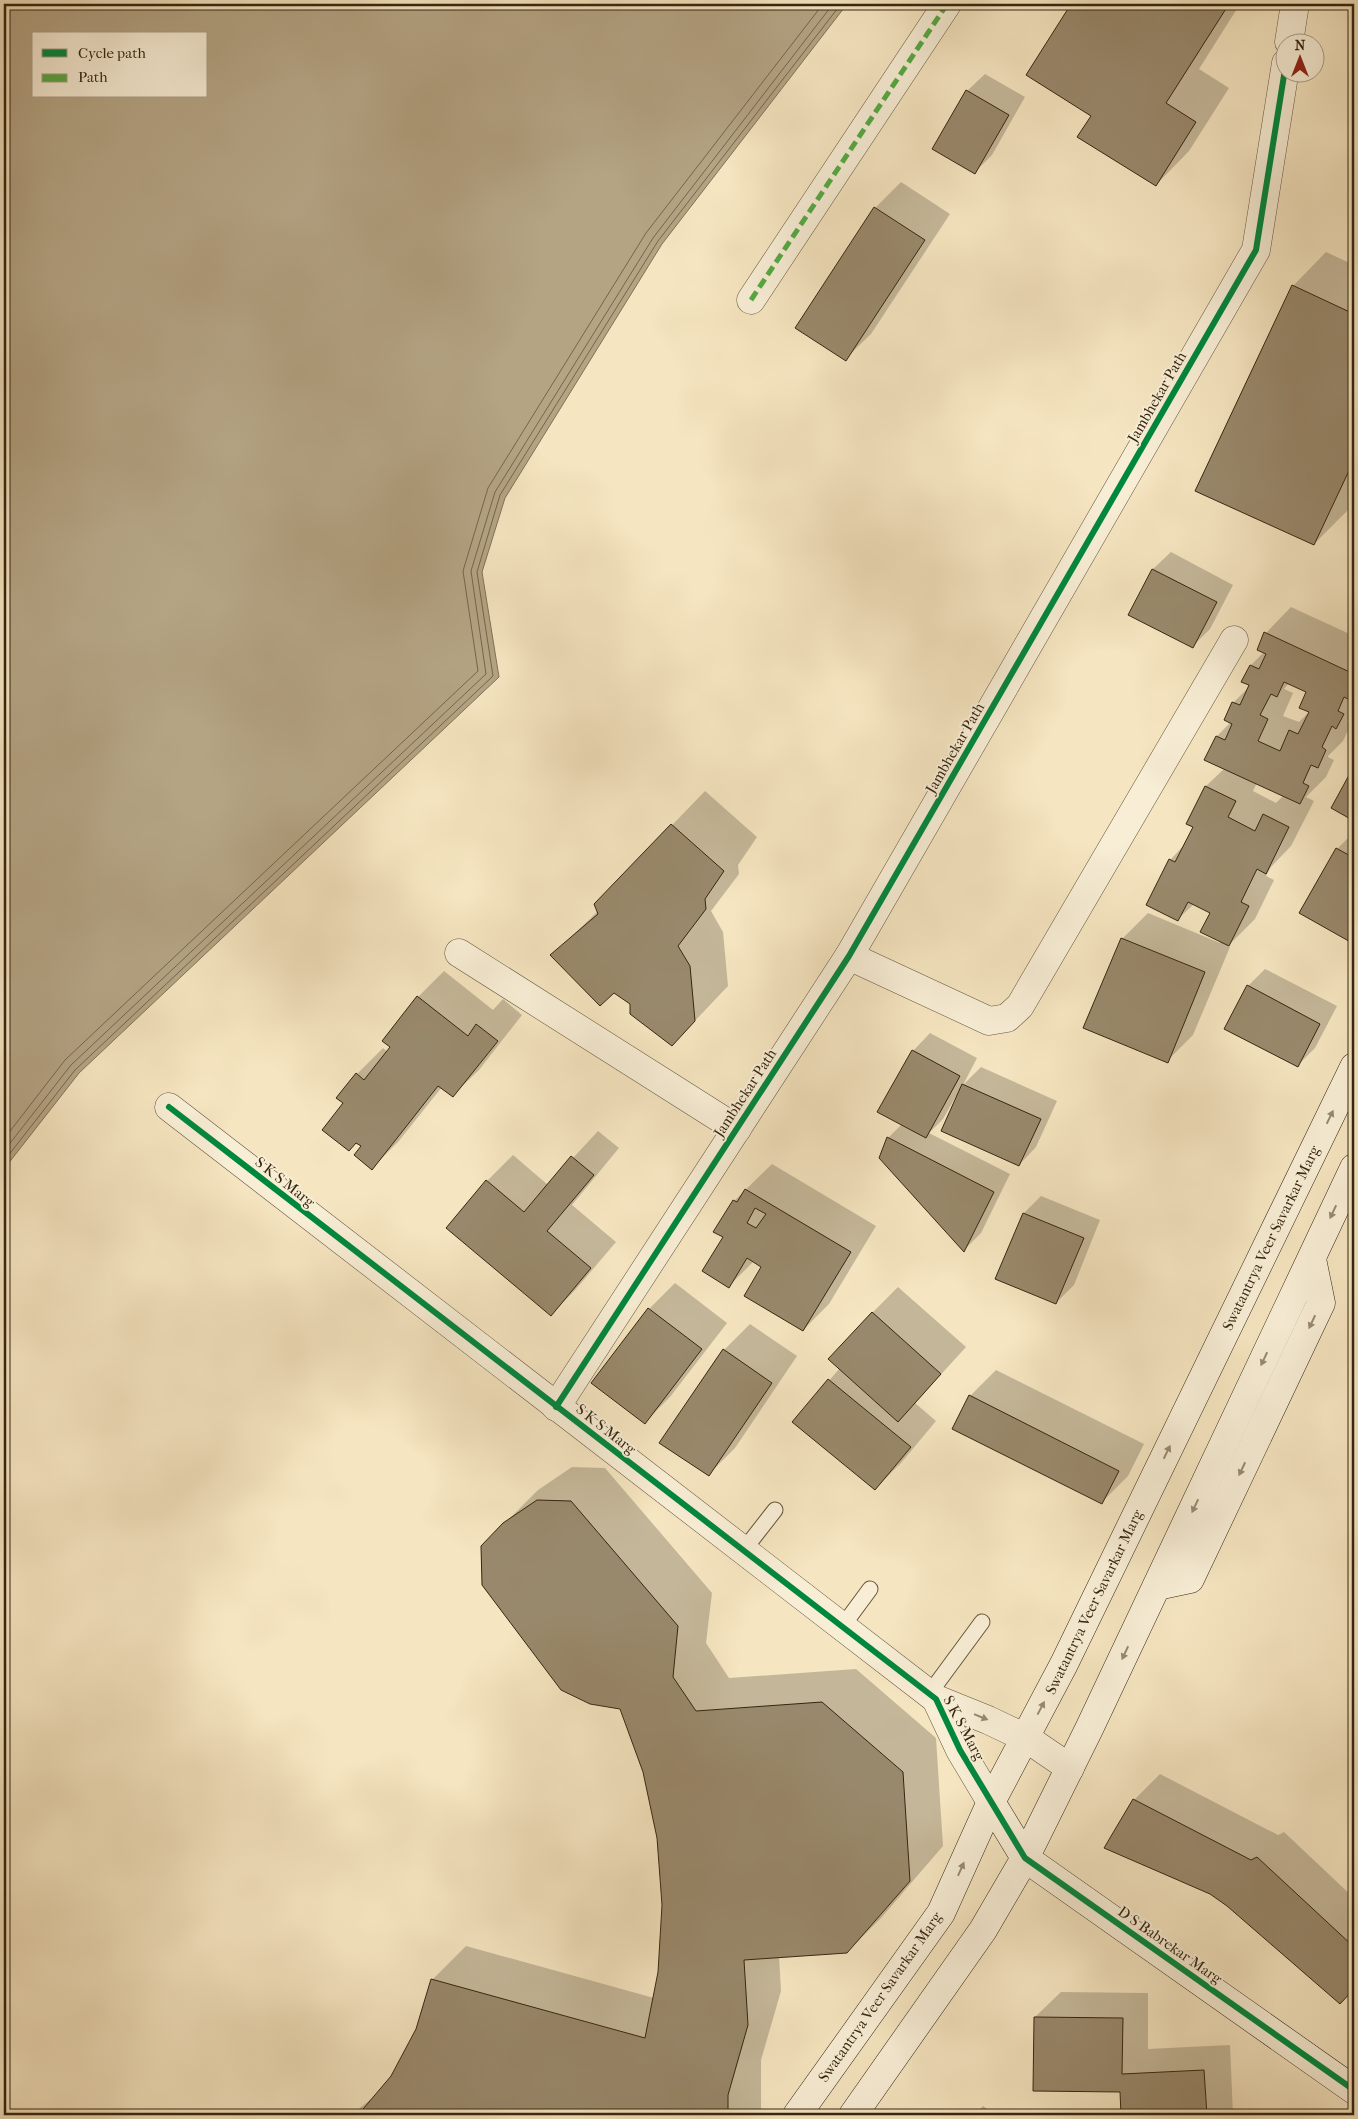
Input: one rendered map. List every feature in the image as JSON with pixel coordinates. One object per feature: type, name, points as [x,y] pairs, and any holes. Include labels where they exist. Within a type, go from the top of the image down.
[{"type":"street","points":[[751,300],[947,4]]},
{"type":"street","points":[[1291,32],[1295,4]]},
{"type":"street","name":"Jambhekar Path","points":[[556,1407],[849,956],[1256,250],[1283,82]]},
{"type":"street","points":[[849,956],[989,1021],[1007,1018],[1020,1006],[1234,640]]},
{"type":"street","points":[[459,953],[737,1129]]},
{"type":"street","name":"Swatantrya Veer Savarkar Marg","points":[[797,2115],[941,1913],[991,1802],[1068,1655],[1354,1067]]},
{"type":"street","name":"S K S Marg","points":[[169,1108],[932,1696],[960,1750],[991,1802]]},
{"type":"street","points":[[853,2115],[983,1930],[1025,1858],[1157,1586],[1354,1168]]},
{"type":"street","points":[[1157,1586],[1190,1579],[1260,1432],[1321,1303],[1312,1259]]},
{"type":"street","points":[[1236,1419],[1260,1432]]},
{"type":"street","points":[[932,1696],[1026,1738],[1070,1768]]},
{"type":"street","name":"D S Babrekar Marg","points":[[991,1802],[1025,1858],[1354,2090]]},
{"type":"lane","points":[[743,1551],[775,1510]]},
{"type":"lane","points":[[842,1627],[870,1589]]},
{"type":"lane","points":[[932,1696],[982,1622]]},
{"type":"water","points":[[4,4],[847,4],[662,244],[505,498],[482,572],[499,677],[79,1073],[4,1169]]},
{"type":"building","points":[[1071,4],[1229,4],[1166,103],[1196,122],[1156,186],[1077,137],[1091,116],[1026,75]]},
{"type":"building","points":[[966,90],[1009,115],[975,174],[932,149]]},
{"type":"building","points":[[874,207],[925,240],[846,361],[795,328]]},
{"type":"building","points":[[1292,285],[1354,314],[1354,460],[1314,545],[1195,491]]},
{"type":"building","points":[[1152,569],[1217,602],[1193,648],[1128,615]]},
{"type":"building","points":[[1264,632],[1354,674],[1354,691],[1350,700],[1344,697],[1338,711],[1344,714],[1336,729],[1332,726],[1322,747],[1326,750],[1318,768],[1311,765],[1303,783],[1309,786],[1300,804],[1204,760],[1216,736],[1225,740],[1232,724],[1224,720],[1232,702],[1240,705],[1249,685],[1241,682],[1250,665],[1259,669],[1266,654],[1257,650]],"holes":[[[1284,682],[1306,692],[1299,708],[1309,712],[1298,734],[1289,730],[1280,751],[1258,741],[1268,719],[1260,715],[1271,694],[1277,697]]]},
{"type":"building","points":[[1354,766],[1354,821],[1331,808]]},
{"type":"building","points":[[1205,786],[1236,801],[1228,817],[1255,831],[1263,814],[1289,827],[1266,874],[1257,869],[1241,902],[1249,906],[1229,946],[1200,932],[1210,913],[1188,902],[1178,921],[1146,905],[1169,859],[1175,862],[1193,827],[1186,824]]},
{"type":"building","points":[[671,824],[724,871],[705,899],[706,909],[678,946],[690,966],[695,1021],[672,1046],[630,1014],[630,1004],[614,993],[600,1006],[550,955],[598,914],[594,904]]},
{"type":"building","points":[[1336,848],[1354,858],[1354,944],[1299,913]]},
{"type":"building","points":[[1121,938],[1205,972],[1168,1063],[1083,1028]]},
{"type":"building","points":[[1247,985],[1320,1024],[1298,1067],[1224,1029]]},
{"type":"building","points":[[417,996],[468,1036],[476,1024],[498,1041],[453,1097],[438,1086],[372,1170],[354,1155],[361,1146],[356,1143],[349,1151],[322,1130],[343,1103],[336,1098],[356,1073],[364,1080],[390,1047],[382,1041]]},
{"type":"building","points":[[912,1050],[960,1076],[926,1138],[877,1112]]},
{"type":"building","points":[[962,1084],[1041,1119],[1019,1166],[941,1131]]},
{"type":"building","points":[[887,1137],[994,1192],[964,1252],[879,1158]]},
{"type":"building","points":[[571,1156],[594,1175],[547,1231],[591,1268],[551,1316],[446,1228],[486,1180],[524,1212]]},
{"type":"building","points":[[745,1189],[851,1252],[803,1331],[744,1296],[761,1267],[747,1258],[729,1288],[702,1271],[723,1237],[713,1232],[733,1200],[737,1202]],"holes":[[[755,1208],[766,1214],[756,1228],[747,1223]]]},
{"type":"building","points":[[1023,1213],[1084,1238],[1056,1304],[995,1279]]},
{"type":"building","points":[[648,1308],[702,1349],[645,1424],[591,1383]]},
{"type":"building","points":[[872,1312],[941,1374],[898,1422],[828,1359]]},
{"type":"building","points":[[723,1349],[772,1383],[709,1476],[659,1443]]},
{"type":"building","points":[[828,1379],[911,1447],[875,1490],[792,1422]]},
{"type":"building","points":[[969,1395],[1119,1471],[1102,1504],[952,1429]]},
{"type":"building","points":[[537,1500],[571,1501],[678,1626],[673,1677],[696,1711],[822,1702],[903,1772],[910,1881],[847,1953],[744,1960],[748,2025],[728,2095],[728,2115],[358,2115],[391,2076],[416,2029],[431,1979],[645,2038],[658,1972],[662,1905],[657,1838],[643,1772],[620,1709],[590,1704],[561,1690],[482,1585],[481,1546],[503,1523]]},
{"type":"building","points":[[1133,1799],[1251,1860],[1257,1857],[1354,1947],[1354,1989],[1340,2004],[1227,1906],[1210,1894],[1104,1848]]},
{"type":"building","points":[[1034,2017],[1123,2018],[1122,2074],[1204,2070],[1207,2115],[1121,2115],[1120,2092],[1033,2091]]},
{"type":"marked path","points":[[751,300],[947,4]]},
{"type":"cycle path","points":[[556,1407],[849,956],[1256,250],[1283,82]]},
{"type":"cycle path","points":[[169,1107],[936,1699],[960,1750],[1025,1858],[1354,2090]]}]
